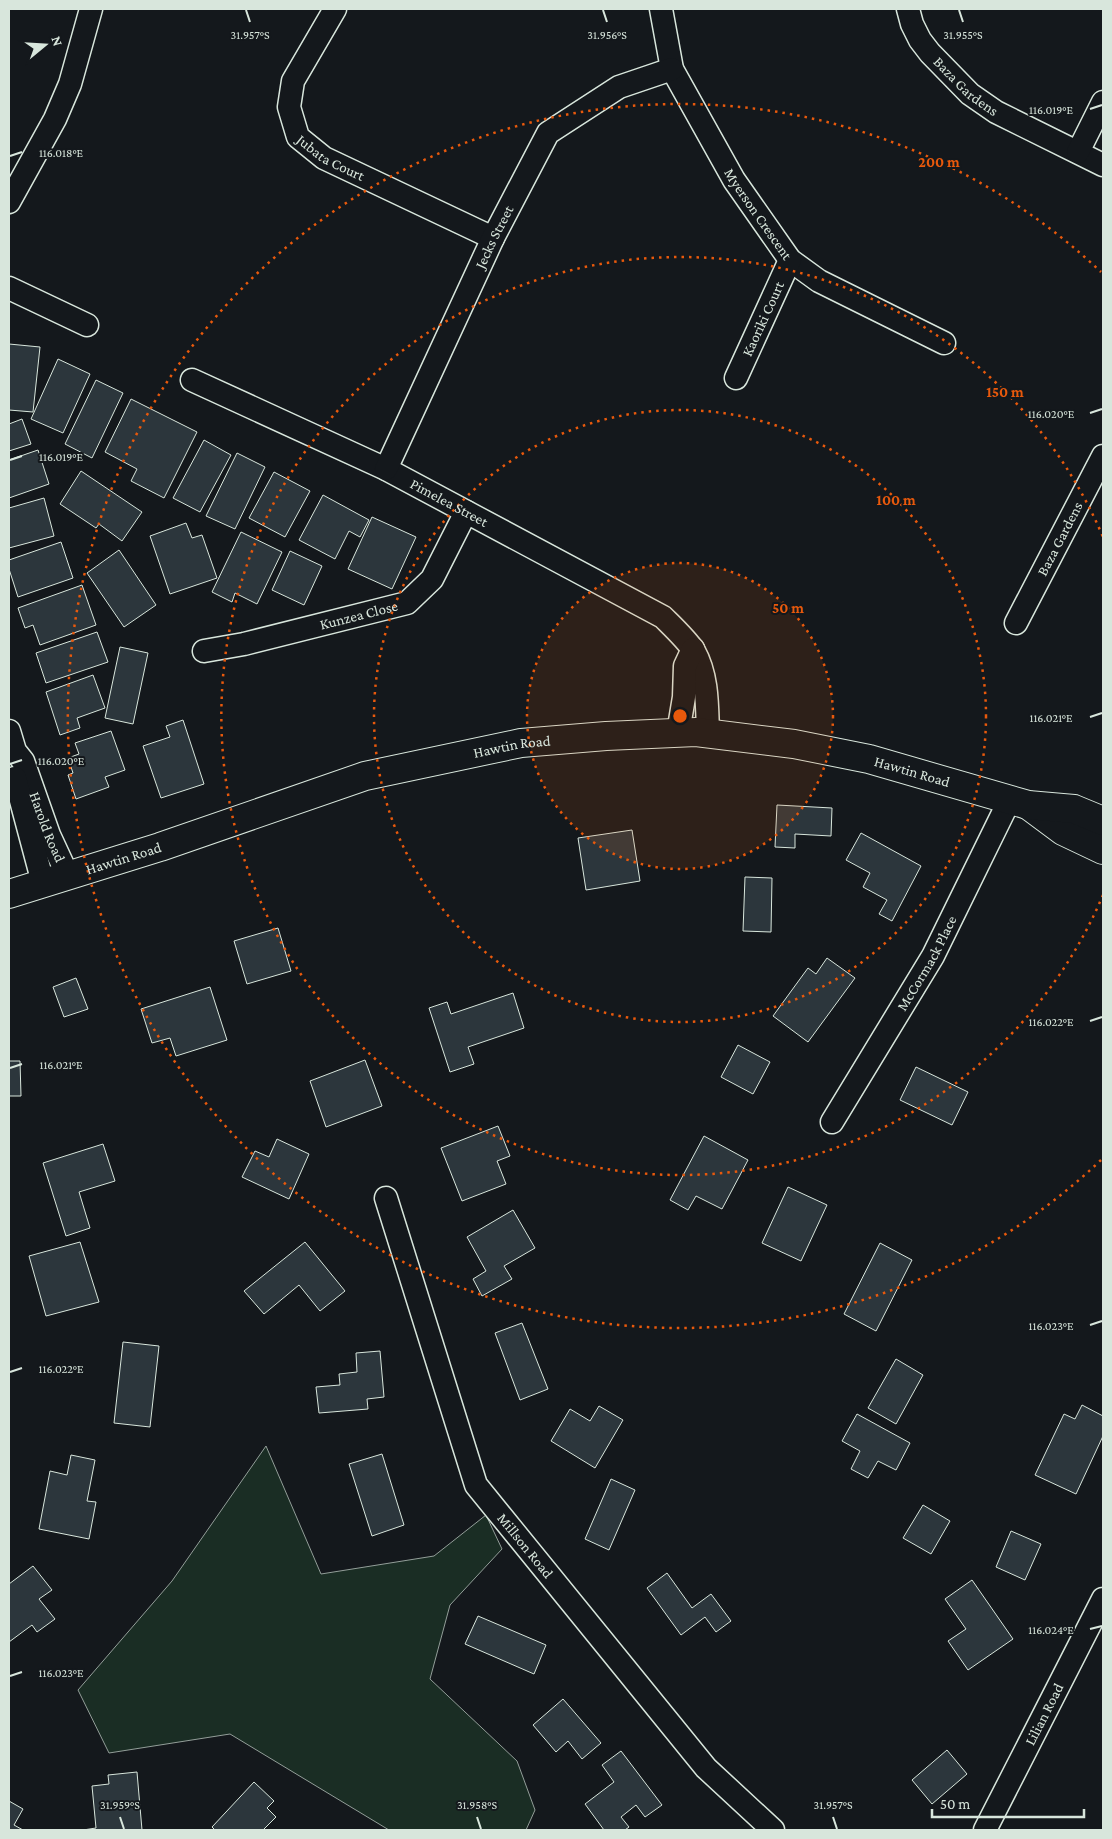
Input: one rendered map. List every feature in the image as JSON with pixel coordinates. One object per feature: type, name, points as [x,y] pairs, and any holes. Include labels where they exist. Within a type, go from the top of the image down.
[{"type":"main road","name":"Hawtin Road","points":[[9,894],[160,847],[365,776],[521,743],[606,736],[696,732],[794,744],[869,759],[1019,802],[1074,809],[1103,821]]},
{"type":"main road","name":"Hawtin Road","points":[[1019,802],[1063,831],[1103,850]]},
{"type":"street","points":[[9,202],[55,119],[70,84],[91,9]]},
{"type":"street","name":"Jubata Court","points":[[335,9],[293,81],[289,107],[298,137],[324,158],[493,238]]},
{"type":"street","name":"Myerson Crescent","points":[[661,9],[672,69],[734,180],[790,260],[819,281],[944,343]]},
{"type":"street","name":"Baza Gardens","points":[[908,9],[912,24],[930,54],[970,94],[996,112],[1103,165]]},
{"type":"street","name":"Jecks Street","points":[[386,469],[493,238],[548,133],[619,86],[672,69]]},
{"type":"street","points":[[1078,152],[1103,102]]},
{"type":"street","name":"Kaoriki Court","points":[[736,378],[790,260]]},
{"type":"street","points":[[9,288],[87,325]]},
{"type":"street","name":"Pimelea Street","points":[[192,380],[386,469],[663,617],[693,650],[702,668],[708,734]]},
{"type":"street","name":"Baza Gardens","points":[[1016,623],[1103,456]]},
{"type":"street","name":"Kunzea Close","points":[[204,651],[244,644],[407,603],[432,579],[466,512]]},
{"type":"street","points":[[678,733],[684,697],[685,666],[693,650]]},
{"type":"street","name":"Harold Road","points":[[12,741],[11,763],[55,880]]},
{"type":"street","name":"McCormack Place","points":[[832,1122],[933,956],[1019,802]]},
{"type":"street","name":"Millson Road","points":[[386,1198],[476,1485],[706,1768],[772,1830]]},
{"type":"street","name":"Lilian Road","points":[[985,1830],[1103,1599]]},
{"type":"green space","points":[[266,1446],[321,1574],[434,1556],[486,1515],[502,1549],[450,1605],[430,1679],[517,1761],[535,1810],[526,1830],[389,1830],[230,1734],[109,1753],[78,1690],[172,1581]]},
{"type":"building","points":[[9,344],[40,347],[33,412],[9,410]]},
{"type":"building","points":[[58,359],[90,374],[63,433],[31,419]]},
{"type":"building","points":[[96,380],[123,393],[92,458],[65,444]]},
{"type":"building","points":[[131,399],[197,432],[164,498],[131,481],[137,469],[105,452]]},
{"type":"building","points":[[22,419],[31,444],[9,451],[9,424]]},
{"type":"building","points":[[204,440],[231,455],[200,512],[173,498]]},
{"type":"building","points":[[38,450],[49,484],[9,498],[9,460]]},
{"type":"building","points":[[237,453],[265,467],[235,529],[206,516]]},
{"type":"building","points":[[81,471],[142,512],[122,541],[99,524],[96,528],[60,504]]},
{"type":"building","points":[[274,472],[310,491],[285,537],[249,518]]},
{"type":"building","points":[[323,495],[369,520],[360,537],[349,531],[335,559],[299,540]]},
{"type":"building","points":[[44,498],[54,536],[9,548],[9,508]]},
{"type":"building","points":[[372,517],[416,537],[392,589],[348,569]]},
{"type":"building","points":[[186,523],[192,538],[202,535],[217,578],[170,594],[150,536]]},
{"type":"building","points":[[241,532],[282,552],[257,604],[235,593],[232,602],[212,592]]},
{"type":"building","points":[[61,542],[73,578],[18,597],[9,569],[9,560]]},
{"type":"building","points":[[119,550],[156,605],[124,627],[87,573]]},
{"type":"building","points":[[290,551],[322,566],[304,605],[272,590]]},
{"type":"building","points":[[82,585],[96,625],[40,645],[33,625],[25,628],[18,608]]},
{"type":"building","points":[[97,632],[108,662],[46,683],[36,653]]},
{"type":"building","points":[[120,647],[148,653],[133,724],[105,718]]},
{"type":"building","points":[[93,675],[105,708],[77,718],[80,728],[60,735],[46,692]]},
{"type":"building","points":[[183,720],[204,784],[161,798],[143,746],[170,737],[166,726]]},
{"type":"building","points":[[111,731],[125,770],[105,777],[109,787],[76,799],[68,775],[73,773],[68,758],[79,754],[75,743]]},
{"type":"building","points":[[777,805],[832,808],[831,836],[795,834],[795,848],[775,847]]},
{"type":"building","points":[[632,830],[640,881],[586,890],[578,838]]},
{"type":"building","points":[[861,833],[921,866],[892,921],[879,914],[887,900],[863,887],[870,873],[846,860]]},
{"type":"building","points":[[745,877],[772,878],[771,932],[743,931]]},
{"type":"building","points":[[278,928],[291,971],[247,984],[234,941]]},
{"type":"building","points":[[827,958],[855,978],[808,1042],[773,1016],[808,968],[816,974]]},
{"type":"building","points":[[76,978],[88,1009],[64,1017],[53,987]]},
{"type":"building","points":[[210,987],[227,1040],[176,1056],[170,1038],[152,1043],[141,1009]]},
{"type":"building","points":[[513,993],[524,1028],[468,1047],[474,1064],[450,1072],[429,1008],[447,1002],[451,1014]]},
{"type":"building","points":[[738,1045],[770,1062],[753,1094],[721,1077]]},
{"type":"building","points":[[365,1060],[382,1106],[326,1127],[310,1081]]},
{"type":"building","points":[[9,1061],[20,1061],[21,1096],[9,1096]]},
{"type":"building","points":[[916,1067],[968,1092],[952,1125],[900,1100]]},
{"type":"building","points":[[498,1126],[510,1156],[497,1161],[506,1184],[462,1201],[441,1148]]},
{"type":"building","points":[[704,1136],[748,1160],[722,1209],[696,1196],[688,1210],[670,1200]]},
{"type":"building","points":[[277,1139],[309,1154],[289,1199],[242,1177],[255,1151],[269,1157]]},
{"type":"building","points":[[103,1144],[115,1181],[79,1192],[90,1228],[66,1236],[43,1163]]},
{"type":"building","points":[[788,1187],[827,1205],[801,1261],[762,1243]]},
{"type":"building","points":[[513,1210],[535,1248],[504,1266],[512,1279],[482,1296],[473,1279],[486,1271],[467,1237]]},
{"type":"building","points":[[80,1242],[99,1302],[46,1316],[29,1256]]},
{"type":"building","points":[[305,1242],[345,1291],[320,1311],[299,1285],[264,1314],[244,1291]]},
{"type":"building","points":[[880,1243],[912,1260],[876,1331],[844,1314]]},
{"type":"building","points":[[522,1323],[548,1389],[520,1400],[495,1333]]},
{"type":"building","points":[[123,1342],[159,1346],[150,1427],[114,1423]]},
{"type":"building","points":[[380,1351],[384,1397],[367,1399],[368,1409],[319,1413],[316,1387],[340,1385],[339,1374],[357,1372],[356,1353]]},
{"type":"building","points":[[896,1359],[923,1375],[896,1424],[868,1408]]},
{"type":"building","points":[[1082,1405],[1103,1416],[1103,1436],[1076,1494],[1035,1475],[1064,1414],[1075,1419]]},
{"type":"building","points":[[599,1406],[623,1420],[595,1468],[551,1441],[570,1409],[590,1421]]},
{"type":"building","points":[[857,1414],[910,1443],[896,1470],[878,1461],[868,1478],[851,1469],[860,1451],[842,1441]]},
{"type":"building","points":[[382,1454],[404,1525],[372,1536],[349,1464]]},
{"type":"building","points":[[71,1455],[95,1460],[87,1501],[96,1502],[89,1539],[39,1529],[50,1471],[67,1475]]},
{"type":"building","points":[[611,1479],[635,1490],[609,1550],[585,1539]]},
{"type":"building","points":[[923,1505],[950,1521],[931,1554],[903,1538]]},
{"type":"building","points":[[1011,1531],[1041,1544],[1025,1580],[996,1567]]},
{"type":"building","points":[[33,1566],[52,1590],[39,1599],[55,1619],[37,1632],[32,1625],[9,1642],[9,1584]]},
{"type":"building","points":[[667,1573],[692,1608],[711,1594],[731,1621],[716,1632],[705,1617],[681,1635],[647,1588]]},
{"type":"building","points":[[972,1580],[1013,1639],[968,1670],[948,1641],[966,1629],[945,1599]]},
{"type":"building","points":[[478,1616],[546,1645],[534,1674],[465,1644]]},
{"type":"building","points":[[563,1699],[601,1743],[582,1759],[568,1741],[556,1752],[533,1725]]},
{"type":"building","points":[[947,1750],[967,1774],[932,1804],[912,1780]]},
{"type":"building","points":[[621,1751],[662,1805],[645,1817],[636,1805],[621,1817],[629,1827],[625,1830],[604,1830],[585,1804],[614,1782],[602,1765]]},
{"type":"building","points":[[137,1772],[142,1830],[83,1830],[96,1828],[92,1786],[109,1784],[108,1775]]},
{"type":"building","points":[[254,1782],[274,1801],[267,1808],[276,1817],[263,1830],[215,1830],[212,1827]]},
{"type":"building","points":[[9,1801],[23,1809],[14,1825],[23,1830],[9,1830]]}]
